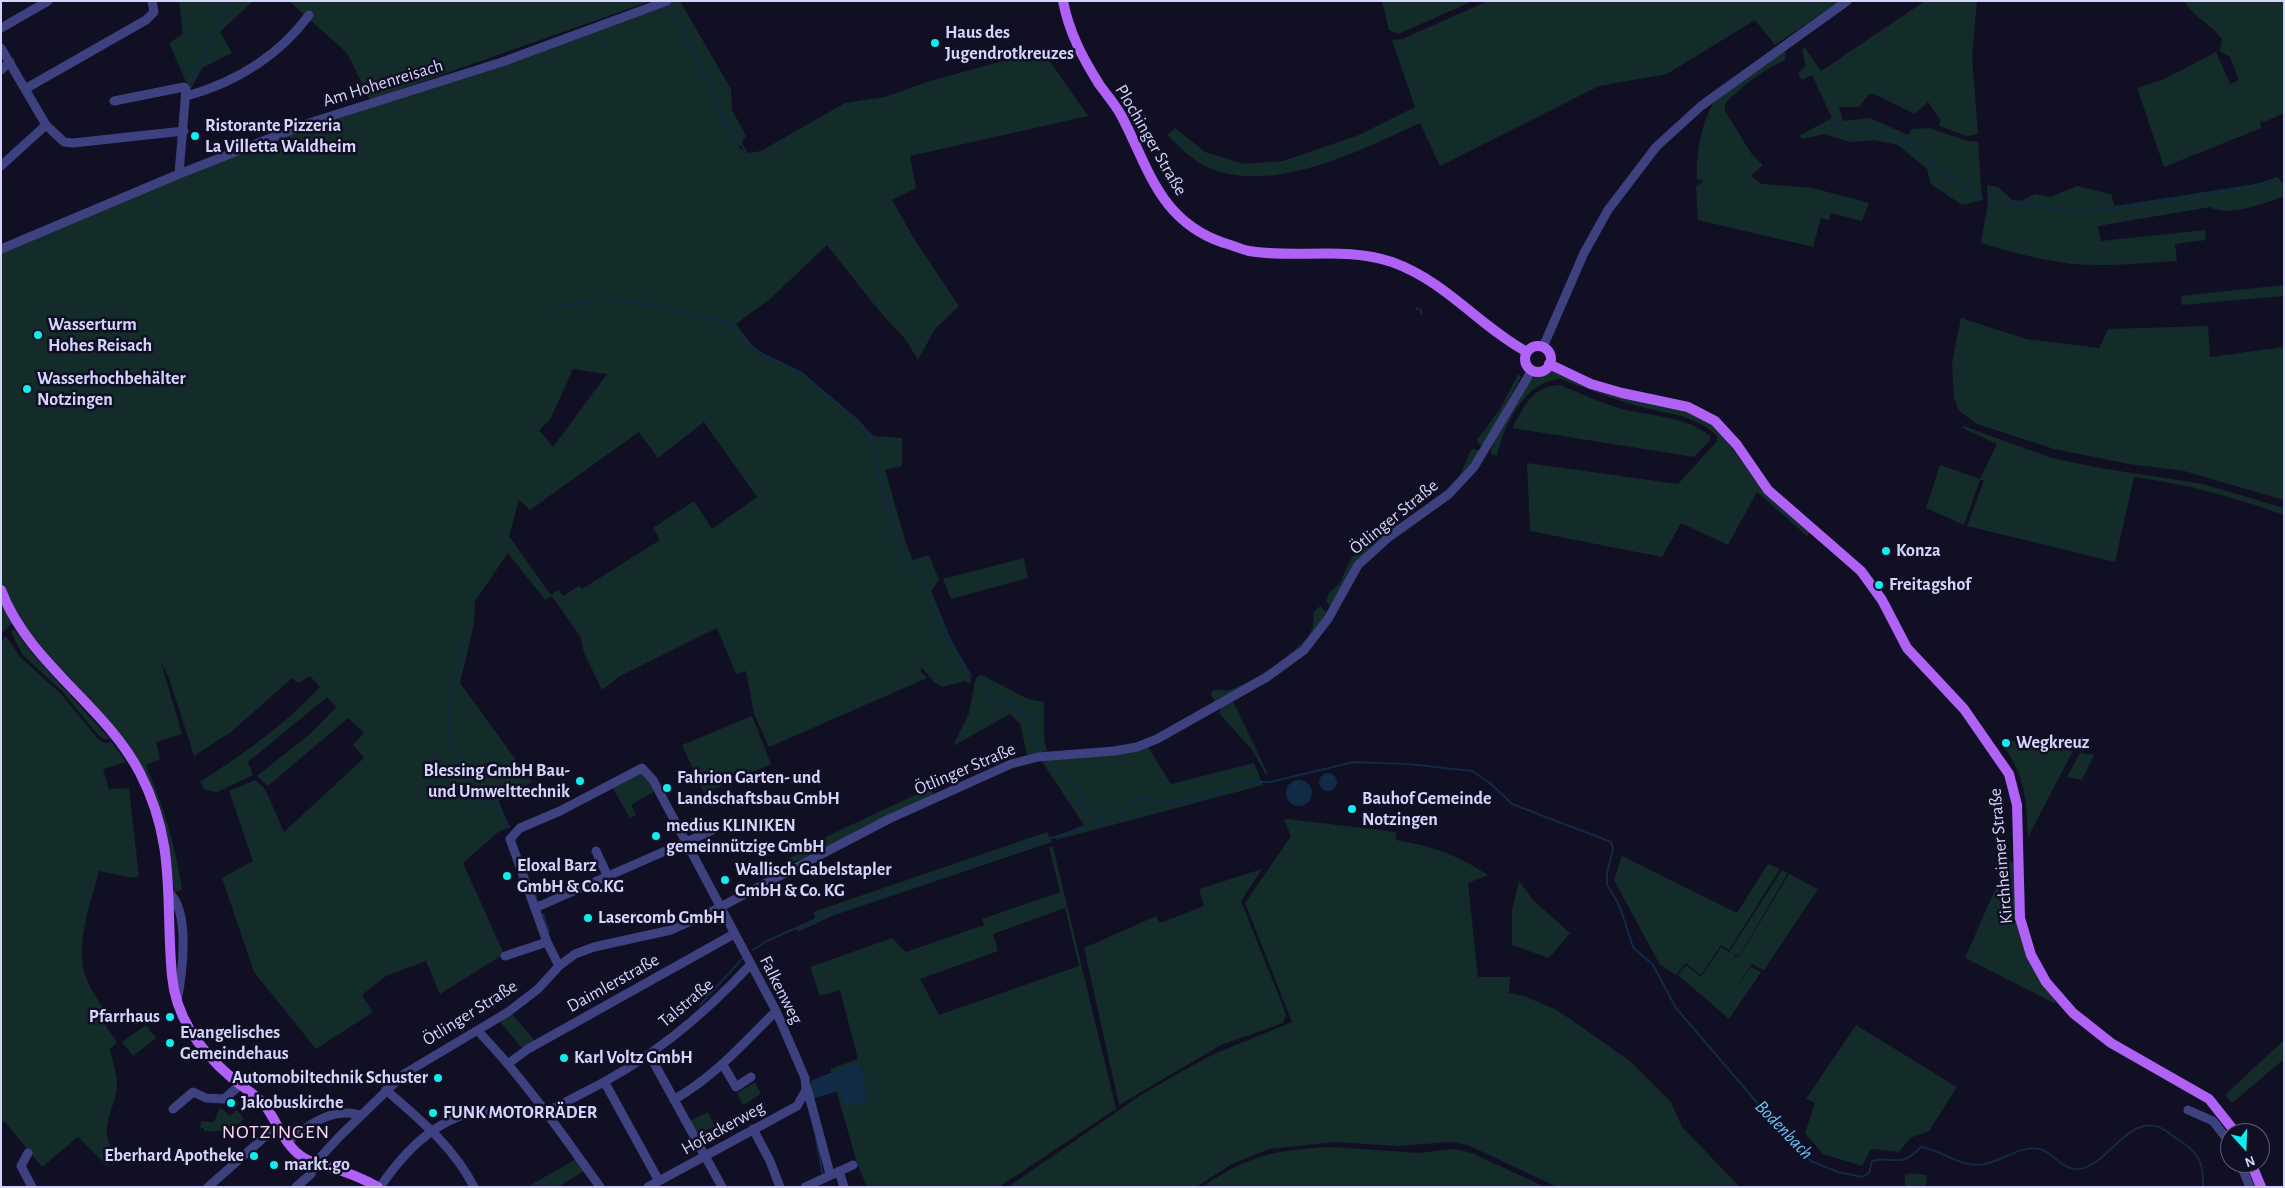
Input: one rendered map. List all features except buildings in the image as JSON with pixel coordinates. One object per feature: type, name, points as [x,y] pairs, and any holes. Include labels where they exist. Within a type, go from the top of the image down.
[{"type":"main road","name":"Plochinger Straße","points":[[1063,1],[1071,32],[1081,54],[1120,114],[1148,175],[1161,197],[1175,213],[1192,226],[1214,240],[1248,251],[1346,253],[1392,262],[1443,288],[1526,352]]},
{"type":"main road","points":[[1536,346],[1543,347],[1550,353],[1549,364],[1542,371],[1532,370],[1525,361],[1526,352],[1536,346]]},
{"type":"main road","name":"Kirchheimer Straße","points":[[1549,364],[1577,378],[1607,389],[1688,407],[1704,413],[1727,432],[1768,490],[1861,571],[1870,582],[1907,648],[1964,709],[2009,774],[2016,804],[2020,918],[2031,955],[2046,982],[2073,1013],[2111,1043],[2209,1099],[2228,1123]]},
{"type":"main road","points":[[1,590],[6,603],[30,642],[111,729],[130,755],[145,784],[157,813],[168,860],[172,974],[177,1001],[192,1035],[209,1055],[240,1085],[263,1103],[277,1126],[303,1158],[359,1176],[379,1187]]},
{"type":"main road","points":[[2255,1173],[2261,1187]]},
{"type":"street","points":[[1,28],[48,1]]},
{"type":"street","points":[[25,89],[146,20],[154,12],[152,1]]},
{"type":"street","name":"Am Hohenreisach","points":[[1,249],[179,174],[309,123],[502,62],[667,1]]},
{"type":"street","points":[[1543,347],[1584,253],[1604,217],[1619,192],[1656,147],[1701,106],[1847,1]]},
{"type":"street","points":[[114,100],[186,91],[223,84],[256,67],[290,39],[309,15]]},
{"type":"street","points":[[1,48],[46,125],[64,142],[73,143],[184,131]]},
{"type":"street","points":[[1,70],[10,62]]},
{"type":"street","points":[[179,174],[186,91]]},
{"type":"street","points":[[1,166],[46,125]]},
{"type":"street","name":"Ötlinger Straße","points":[[296,1187],[311,1174],[315,1163],[386,1090],[416,1066],[478,1031],[524,1000],[559,966],[575,954],[594,946],[662,932],[720,907],[841,842],[1011,764],[1038,757],[1114,751],[1137,747],[1178,730],[1281,668],[1304,650],[1328,619],[1358,565],[1389,537],[1449,494],[1463,480],[1479,459],[1532,370]]},
{"type":"street","name":"Falkenweg","points":[[535,908],[510,839],[520,828],[560,811],[642,768],[653,780],[688,843],[776,1012],[804,1078],[806,1090]]},
{"type":"street","points":[[559,966],[547,942],[535,908],[688,843],[711,831]]},
{"type":"street","points":[[596,851],[608,878]]},
{"type":"street","name":"Daimlerstraße","points":[[509,1063],[528,1049],[734,934]]},
{"type":"street","points":[[505,956],[547,942]]},
{"type":"street","name":"Talstraße","points":[[379,1187],[413,1147],[433,1130],[454,1117],[473,1111],[547,1111],[605,1083],[649,1054],[702,1015],[751,964]]},
{"type":"street","points":[[675,1099],[691,1090],[723,1065],[776,1012]]},
{"type":"street","points":[[478,1031],[509,1063],[547,1111],[600,1187]]},
{"type":"street","points":[[649,1054],[722,1187]]},
{"type":"street","points":[[723,1065],[736,1086],[751,1078]]},
{"type":"street","points":[[804,1078],[835,1173],[844,1186]]},
{"type":"street","points":[[605,1083],[659,1181]]},
{"type":"street","points":[[173,1109],[193,1092],[206,1098],[224,1099],[240,1085]]},
{"type":"street","points":[[386,1090],[433,1130],[465,1169],[474,1187]]},
{"type":"street","name":"Hofackerweg","points":[[648,1187],[797,1106],[806,1090]]},
{"type":"street","points":[[2188,1110],[2213,1121],[2220,1130]]},
{"type":"street","points":[[288,1141],[325,1116],[339,1112],[361,1115]]},
{"type":"street","points":[[208,1187],[277,1126]]},
{"type":"street","points":[[753,1129],[770,1161],[779,1172],[780,1187]]},
{"type":"street","points":[[28,1153],[21,1166],[32,1187]]},
{"type":"street","points":[[804,1187],[853,1165]]},
{"type":"street","points":[[2244,1173],[2250,1187]]},
{"type":"green space","points":[[179,1],[253,1],[220,32],[232,53],[202,68],[190,91],[169,43],[183,34]]},
{"type":"green space","points":[[289,1],[651,1],[370,100],[347,53]]},
{"type":"green space","points":[[675,1],[680,1],[731,89],[732,110],[746,136],[739,147],[748,153],[761,151],[845,103],[885,97],[927,82],[1042,50],[1088,116],[910,156],[916,188],[892,200],[913,237],[959,306],[935,329],[918,360],[906,340],[880,312],[827,245],[770,299],[736,324],[756,350],[802,372],[874,436],[902,438],[902,466],[885,470],[906,543],[913,560],[929,555],[939,580],[931,591],[950,637],[971,678],[971,684],[964,681],[942,687],[934,682],[922,668],[920,670],[927,678],[769,747],[754,714],[746,671],[736,674],[717,628],[620,676],[602,690],[584,653],[580,636],[552,596],[545,600],[508,553],[475,601],[474,624],[460,683],[532,782],[498,801],[509,827],[497,833],[463,863],[504,954],[440,994],[426,961],[386,976],[362,995],[373,1012],[316,1049],[254,972],[222,878],[253,861],[229,791],[255,780],[265,789],[284,832],[364,758],[353,745],[364,733],[348,718],[268,786],[257,776],[310,734],[336,707],[327,697],[248,762],[253,775],[217,792],[205,790],[200,782],[263,738],[320,687],[310,676],[298,683],[292,678],[231,732],[194,756],[169,678],[161,662],[182,734],[156,742],[160,759],[146,765],[163,811],[176,857],[182,890],[174,892],[170,854],[158,809],[100,712],[67,674],[60,670],[18,618],[1,634],[1,252],[264,140],[478,73]],"holes":[[[573,369],[607,374],[553,447],[539,430],[550,420]],[[704,422],[757,497],[712,529],[694,501],[653,528],[660,540],[582,589],[579,586],[563,596],[558,590],[551,595],[509,536],[519,500],[530,510],[639,432],[658,458]]]},
{"type":"green space","points":[[1382,1],[1473,1],[1398,34],[1389,30]]},
{"type":"green space","points":[[1488,1],[1840,1],[1775,45],[1755,20],[1667,74],[1599,86],[1440,166],[1420,123],[1317,166],[1289,173],[1261,176],[1234,175],[1209,168],[1192,158],[1167,135],[1175,128],[1205,152],[1244,164],[1283,161],[1359,135],[1415,107],[1392,40],[1402,39]]},
{"type":"green space","points":[[1925,1],[1977,1],[1972,56],[1978,134],[1967,136],[1939,126],[1940,120],[1928,102],[1915,114],[1874,94],[1869,94],[1859,107],[1839,107],[1843,121],[1870,118],[1908,135],[1912,129],[1929,128],[1968,141],[1978,142],[1982,200],[1962,205],[1931,184],[1927,169],[1898,145],[1875,140],[1850,142],[1824,134],[1803,139],[1799,136],[1832,118],[1812,75],[1802,80],[1798,73],[1806,66],[1802,50],[1805,48],[1821,71]]},
{"type":"green space","points":[[2184,1],[2284,1],[2284,113],[2264,122],[2260,120],[2261,128],[2164,167],[2137,88],[2164,79],[2216,52],[2230,84],[2239,80],[2230,57],[2220,51],[2222,39]]},
{"type":"green space","points":[[1783,51],[1786,54],[1785,60],[1745,85],[1725,104],[1725,111],[1751,153],[1763,165],[1751,176],[1762,184],[1813,188],[1869,203],[1862,221],[1831,213],[1829,220],[1821,218],[1813,247],[1698,220],[1696,186],[1704,181],[1697,179],[1697,158],[1703,126],[1707,116],[1717,98],[1729,87]]},
{"type":"green space","points":[[2277,177],[2284,185],[2284,196],[2257,206],[2226,211],[2210,207],[2098,226],[2101,241],[2205,230],[2206,240],[2175,244],[2177,261],[2111,265],[2072,264],[2026,255],[1981,243],[1988,203],[1987,185],[1998,187],[2012,200],[2021,201],[2035,194],[2051,197],[2077,186],[2111,194],[2115,206],[2261,183]]},
{"type":"green space","points":[[2284,285],[2284,296],[2182,305],[2181,296]]},
{"type":"green space","points":[[1961,318],[2026,339],[2099,348],[2108,329],[2208,326],[2210,357],[2284,347],[2284,500],[2184,471],[2129,464],[2054,449],[1977,424],[1959,411],[1954,398],[1952,363]]},
{"type":"green space","points":[[1543,371],[1552,371],[1692,412],[1715,426],[1756,482],[1810,532],[1807,536],[1757,492],[1728,545],[1681,523],[1662,557],[1530,531],[1527,463],[1678,484],[1717,441],[1717,436],[1708,428],[1688,418],[1625,402],[1561,379],[1537,387],[1527,395],[1511,417],[1497,455],[1493,455],[1490,453],[1499,432],[1519,395],[1535,376]]},
{"type":"green space","points":[[1518,374],[1521,377],[1484,445],[1479,445],[1477,440],[1500,409]]},
{"type":"green space","points":[[1560,385],[1622,409],[1690,424],[1710,436],[1710,440],[1694,457],[1512,428],[1530,399],[1536,393],[1550,386]]},
{"type":"green space","points":[[1963,426],[2052,458],[2100,468],[2203,484],[2284,508],[2284,515],[2210,492],[2134,477],[2115,562],[1967,526],[1984,480],[1980,480],[1964,525],[1926,508],[1940,465],[1980,479],[1997,444],[1963,428]]},
{"type":"green space","points":[[1471,450],[1478,450],[1479,454],[1453,486],[1374,544],[1355,563],[1330,606],[1326,601],[1329,593],[1339,584],[1352,557],[1445,491],[1459,477]]},
{"type":"green space","points":[[1024,558],[1028,578],[951,599],[943,579]]},
{"type":"green space","points":[[1320,606],[1328,614],[1310,640],[1280,665],[1215,702],[1211,695],[1212,691],[1228,690],[1240,686],[1273,667],[1294,651],[1309,635],[1313,624],[1313,613]]},
{"type":"green space","points":[[14,629],[31,652],[110,739],[104,739],[98,735],[61,690],[22,654],[11,632]]},
{"type":"green space","points":[[6,636],[20,657],[61,694],[99,740],[104,743],[112,742],[126,762],[103,769],[109,789],[129,788],[139,876],[133,878],[99,871],[86,919],[82,943],[85,974],[90,987],[109,1018],[104,1023],[117,1042],[110,1049],[117,1084],[108,1120],[107,1137],[110,1145],[117,1153],[107,1166],[78,1137],[42,1167],[5,1122],[1,1123],[1,641]]},
{"type":"green space","points":[[982,675],[1028,699],[1044,702],[1044,740],[1047,751],[1027,755],[1020,723],[1010,714],[953,746],[969,713],[975,681],[978,676]]},
{"type":"green space","points":[[1233,701],[1268,774],[1265,773],[1252,750],[1219,713],[1221,708]]},
{"type":"green space","points":[[752,716],[771,764],[704,793],[682,745]]},
{"type":"green space","points":[[2000,740],[2073,751],[2028,837],[2023,786],[2015,765]]},
{"type":"green space","points":[[1148,747],[1171,784],[1254,763],[1263,785],[1056,840],[1054,837],[1084,825],[1041,760]]},
{"type":"green space","points":[[2080,753],[2094,755],[2082,780],[2067,777]]},
{"type":"green space","points":[[642,771],[655,791],[631,805],[636,815],[630,818],[612,787]]},
{"type":"green space","points":[[932,787],[933,795],[806,858],[792,862],[788,859],[816,845],[815,842]]},
{"type":"green space","points":[[1284,820],[1396,832],[1396,840],[1444,852],[1488,875],[1468,883],[1478,977],[1510,977],[1509,993],[1524,996],[1557,1010],[1630,1061],[1671,1102],[1682,1127],[1740,1187],[1557,1187],[1468,1145],[1451,1142],[1398,1146],[1335,1142],[1269,1149],[1232,1164],[1196,1187],[1008,1187],[1141,1095],[1184,1070],[1214,1054],[1292,1022],[1245,903],[1291,836]]},
{"type":"green space","points":[[1047,832],[1052,842],[832,916],[798,932],[796,929],[816,920],[813,912]]},
{"type":"green space","points":[[1049,847],[1053,847],[1116,1109],[999,1187],[867,1187],[857,1163],[830,1069],[858,1059],[840,990],[820,996],[810,967],[892,938],[906,952],[984,925],[982,919],[1060,892]],"holes":[[[1065,908],[1079,966],[939,1015],[920,979],[998,951],[993,934]]]},
{"type":"green space","points":[[1622,856],[1737,913],[1768,864],[1780,869],[1729,950],[1721,945],[1701,975],[1686,963],[1676,975],[1660,965],[1614,880]]},
{"type":"green space","points":[[2008,860],[2014,864],[2017,920],[2056,1001],[2054,1003],[1965,958]]},
{"type":"green space","points":[[1262,869],[1241,901],[1284,1009],[1286,1015],[1283,1023],[1221,1045],[1119,1105],[1084,948],[1156,916],[1160,923],[1204,906],[1199,889]]},
{"type":"green space","points":[[1782,870],[1788,873],[1739,956],[1736,954],[1731,962],[1736,956],[1739,957],[1789,874],[1818,889],[1764,970],[1752,964],[1732,994],[1751,967],[1761,972],[1729,1019],[1678,975],[1686,965],[1701,977],[1721,947],[1729,952]]},
{"type":"green space","points":[[1519,881],[1533,900],[1570,933],[1549,958],[1512,945],[1512,910]]},
{"type":"green space","points":[[512,1014],[536,1042],[523,1049],[500,1022]]},
{"type":"green space","points":[[146,1025],[156,1038],[133,1056],[122,1042]]},
{"type":"green space","points":[[1856,1025],[1957,1087],[1929,1131],[1910,1138],[1899,1152],[1871,1149],[1862,1166],[1823,1154],[1805,1133],[1815,1103],[1806,1099]]},
{"type":"green space","points":[[2284,1040],[2284,1059],[2232,1103],[2225,1095]]},
{"type":"green space","points":[[755,1082],[761,1094],[743,1105],[737,1093]]},
{"type":"green space","points":[[220,1107],[230,1116],[237,1110],[244,1119],[234,1126],[221,1131],[204,1131],[204,1128],[200,1128],[201,1121],[214,1122]]},
{"type":"green space","points":[[708,1112],[715,1126],[696,1135],[689,1121]]},
{"type":"green space","points":[[1332,1147],[1418,1153],[1453,1149],[1472,1153],[1545,1187],[1202,1187],[1235,1167],[1264,1156],[1279,1152]]},
{"type":"green space","points":[[576,1159],[584,1171],[558,1187],[527,1187]]},
{"type":"green space","points":[[1910,1173],[1927,1175],[1926,1187],[1905,1187],[1905,1175]]},
{"type":"water","points":[[1324,773],[1332,773],[1337,778],[1335,789],[1324,791],[1319,786],[1319,778]]},
{"type":"water","points":[[1299,780],[1308,784],[1312,793],[1308,802],[1299,806],[1290,802],[1286,793],[1290,784]]},
{"type":"water","points":[[859,1062],[868,1100],[844,1107],[839,1091],[814,1098],[810,1085],[812,1080]]},
{"type":"waterway","points":[[190,82],[228,1]]},
{"type":"waterway","points":[[668,6],[707,78],[721,115],[746,151]]},
{"type":"waterway","points":[[1834,126],[1903,138],[1938,171],[1982,198]]},
{"type":"waterway","points":[[1991,201],[2054,208],[2077,214],[2245,188],[2278,179]]},
{"type":"waterway","points":[[605,298],[661,306],[717,320],[735,329],[751,346],[766,356],[800,372],[856,419],[870,434],[877,471],[902,553],[927,586],[949,639],[971,676]]},
{"type":"waterway","points":[[549,310],[597,299]]},
{"type":"waterway","points":[[1416,308],[1421,310],[1421,314]]},
{"type":"waterway","points":[[465,638],[456,671],[448,719],[451,739],[457,758],[479,804]]},
{"type":"waterway","points":[[979,681],[992,698],[1012,703],[1032,721],[1038,750]]},
{"type":"waterway","points":[[1047,762],[1059,775],[1079,788],[1084,812],[1089,815]]},
{"type":"waterway","name":"Bodenbach","points":[[1094,817],[1104,822],[1142,798],[1167,803],[1202,798],[1222,792],[1228,785],[1242,782],[1270,782],[1354,762],[1408,764],[1472,771],[1490,783],[1512,804],[1611,842],[1613,849],[1607,873],[1607,884],[1620,907],[1633,947],[1653,965],[1676,1008],[1789,1140],[1811,1161],[1838,1172],[1862,1177],[1869,1173],[1872,1161],[1902,1160],[1914,1154],[1921,1147],[1963,1163],[1978,1165],[1993,1162],[2024,1149],[2032,1148],[2045,1151],[2063,1165],[2079,1169],[2099,1160],[2125,1136],[2135,1130],[2145,1126],[2156,1126],[2165,1130],[2196,1154],[2201,1165],[2203,1187]]},
{"type":"waterway","points":[[484,804],[498,803],[509,827]]},
{"type":"waterway","points":[[753,950],[767,941],[823,916],[1014,849],[1104,822]]},
{"type":"waterway","points":[[529,880],[538,902]]},
{"type":"waterway","points":[[543,914],[549,932]]},
{"type":"waterway","points":[[700,1005],[742,959]]},
{"type":"waterway","points":[[816,1139],[823,1176]]},
{"type":"place","name":"Haus des Jugendrotkreuzes","points":[[935,43]]},
{"type":"place","name":"Ristorante Pizzeria La Villetta Waldheim","points":[[195,136]]},
{"type":"place","name":"Wasserturm Hohes Reisach","points":[[38,335]]},
{"type":"place","name":"Wasserhochbehälter Notzingen","points":[[27,389]]},
{"type":"place","name":"Konza","points":[[1886,551]]},
{"type":"place","name":"Freitagshof","points":[[1879,585]]},
{"type":"place","name":"Wegkreuz","points":[[2006,743]]},
{"type":"place","name":"Blessing GmbH Bau- und Umwelttechnik","points":[[580,781]]},
{"type":"place","name":"Fahrion Garten- und Landschaftsbau GmbH","points":[[667,788]]},
{"type":"place","name":"Bauhof Gemeinde Notzingen","points":[[1352,809]]},
{"type":"place","name":"medius KLINIKEN gemeinnützige GmbH","points":[[656,836]]},
{"type":"place","name":"Eloxal Barz GmbH & Co.KG","points":[[507,876]]},
{"type":"place","name":"Wallisch Gabelstapler GmbH & Co. KG","points":[[725,880]]},
{"type":"place","name":"Lasercomb GmbH","points":[[588,918]]},
{"type":"place","name":"Pfarrhaus","points":[[170,1017]]},
{"type":"place","name":"Evangelisches Gemeindehaus","points":[[170,1043]]},
{"type":"place","name":"Karl Voltz GmbH","points":[[564,1058]]},
{"type":"place","name":"Automobiltechnik Schuster","points":[[438,1078]]},
{"type":"place","name":"Jakobuskirche","points":[[231,1103]]},
{"type":"place","name":"FUNK MOTORRÄDER","points":[[433,1113]]},
{"type":"place","name":"Eberhard Apotheke","points":[[254,1156]]},
{"type":"place","name":"markt.go","points":[[274,1165]]},
{"type":"district","name":"NOTZINGEN","points":[[276,1132]]}]
